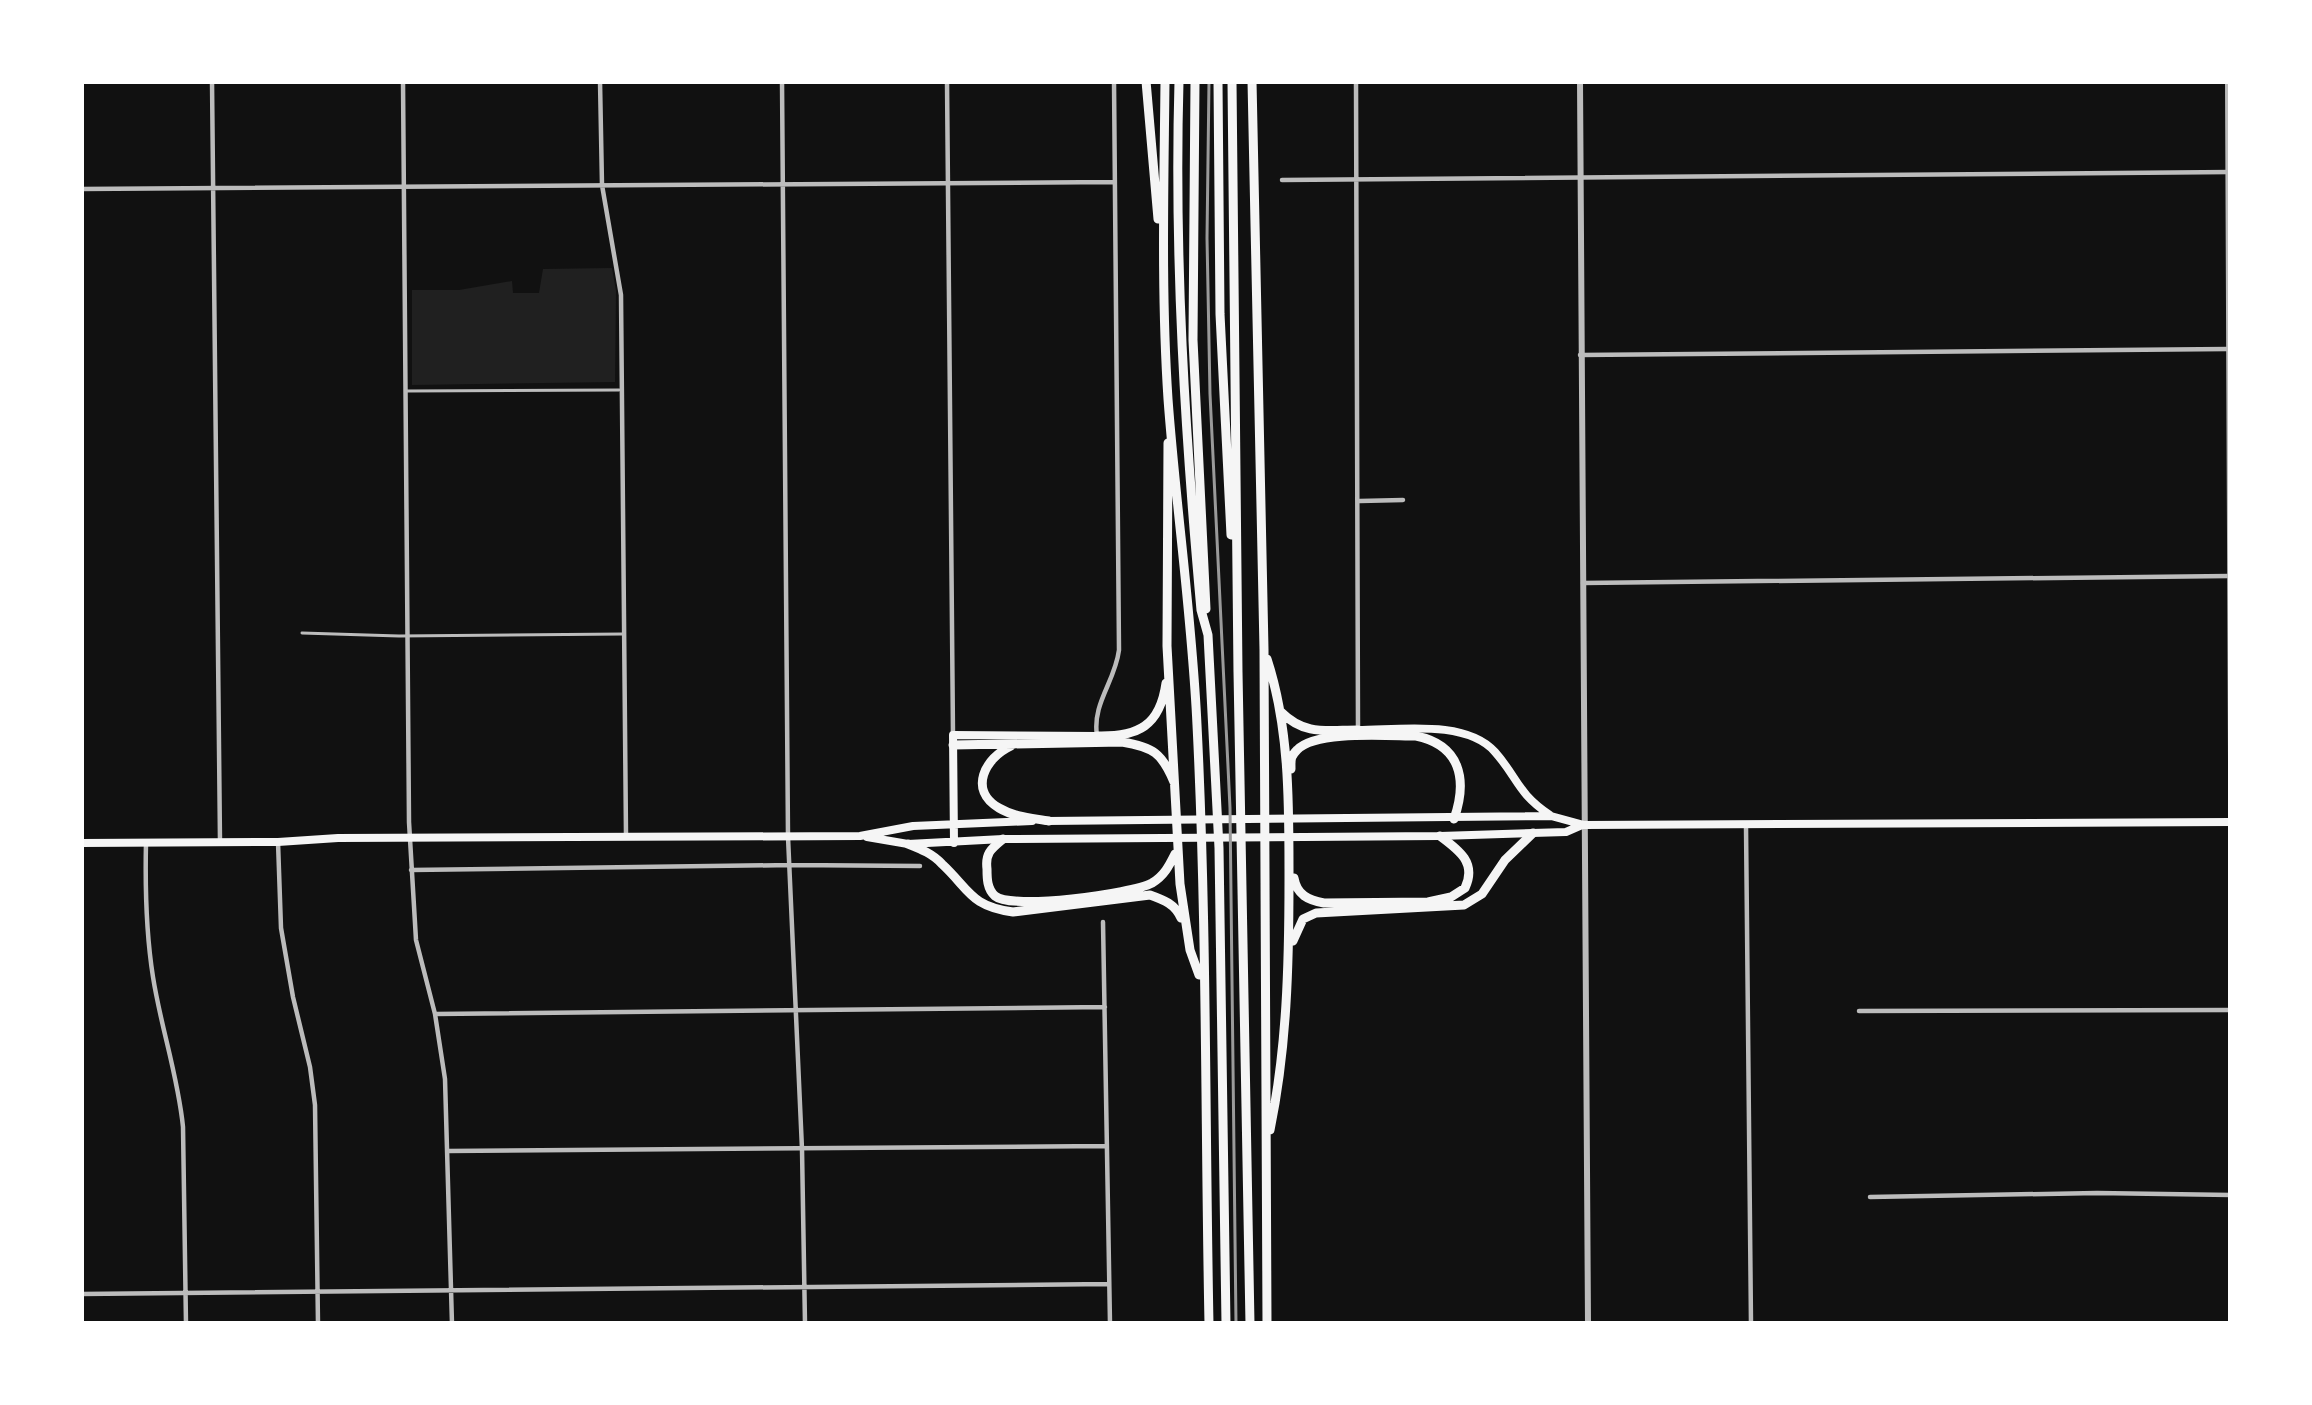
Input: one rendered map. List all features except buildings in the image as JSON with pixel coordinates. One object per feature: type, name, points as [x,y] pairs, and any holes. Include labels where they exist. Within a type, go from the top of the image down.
[{"type":"highway","points":[[1146,81],[1168,400],[1166,535],[1178,850],[1190,950],[1204,986]]},
{"type":"highway","points":[[1162,271],[1165,81]]},
{"type":"highway","points":[[1179,81],[1179,317],[1198,588],[1208,635]]},
{"type":"highway","points":[[1195,81],[1193,340],[1219,848],[1226,1324]]},
{"type":"highway","points":[[1218,81],[1220,314],[1238,672]]},
{"type":"highway","points":[[1232,81],[1250,1324]]},
{"type":"highway","points":[[1252,81],[1264,649],[1267,1324]]},
{"type":"highway","points":[[1168,400],[1186,560],[1201,809],[1209,1324]]},
{"type":"highway","points":[[1264,649],[1281,712],[1289,848],[1289,955],[1280,1082],[1266,1147]]},
{"type":"highway","points":[[1097,736],[1145,728],[1164,696],[1169,666]]},
{"type":"highway","points":[[1281,712],[1306,730],[1358,730]]},
{"type":"highway","points":[[1288,804],[1292,758],[1299,747],[1336,737],[1416,736],[1445,746],[1454,757],[1460,794],[1454,819]]},
{"type":"highway","points":[[953,740],[1012,746],[1122,742],[1142,746],[1158,753],[1177,790]]},
{"type":"highway","points":[[1012,746],[985,767],[986,792],[991,802],[1007,812],[1048,821]]},
{"type":"highway","points":[[1289,955],[1295,932],[1316,913],[1464,905],[1482,894],[1505,860],[1533,833]]},
{"type":"highway","points":[[1289,848],[1294,883],[1310,900],[1428,902],[1458,894],[1469,879],[1463,853],[1440,836]]},
{"type":"highway","points":[[1004,839],[988,852],[988,886],[1007,902],[1025,904],[1151,884],[1166,872],[1178,850]]},
{"type":"highway","points":[[908,844],[942,863],[967,894],[998,910],[1150,895],[1178,910],[1186,929]]},
{"type":"main road","points":[[1358,730],[1450,730],[1473,736],[1494,751],[1529,802],[1551,816]]},
{"type":"main road","points":[[954,843],[953,740],[1097,736]]},
{"type":"main road","points":[[81,843],[860,836],[953,823],[1551,816],[1584,825],[2231,823]]},
{"type":"main road","points":[[860,836],[908,844],[1440,836],[1566,832],[1584,825]]},
{"type":"street","points":[[212,81],[220,842]]},
{"type":"street","points":[[403,81],[411,870],[416,940],[445,1079],[452,1324]]},
{"type":"street","points":[[600,81],[602,185],[621,295],[626,838]]},
{"type":"street","points":[[782,81],[788,837],[805,1324]]},
{"type":"street","points":[[947,81],[953,740]]},
{"type":"street","points":[[1097,736],[1096,709],[1111,682],[1119,650],[1114,81]]},
{"type":"street","points":[[1356,81],[1358,730]]},
{"type":"street","points":[[1580,81],[1588,1324]]},
{"type":"street","points":[[2228,81],[2231,763]]},
{"type":"street","points":[[1282,180],[2230,172]]},
{"type":"street","points":[[81,189],[1113,182]]},
{"type":"street","points":[[1580,355],[2228,349]]},
{"type":"street","points":[[1358,501],[1402,500]]},
{"type":"street","points":[[1583,583],[2228,576]]},
{"type":"street","points":[[1746,823],[1751,1324]]},
{"type":"street","points":[[278,842],[280,928],[315,1105],[318,1324]]},
{"type":"street","points":[[146,843],[153,974],[182,1113],[186,1324]]},
{"type":"street","points":[[411,870],[920,866]]},
{"type":"street","points":[[1103,922],[1110,1324]]},
{"type":"street","points":[[435,1014],[1105,1007]]},
{"type":"street","points":[[1858,1011],[2231,1010]]},
{"type":"street","points":[[448,1151],[1106,1146]]},
{"type":"street","points":[[1870,1197],[2231,1195]]},
{"type":"street","points":[[81,1294],[1109,1284]]},
{"type":"lane","points":[[407,391],[621,389]]},
{"type":"lane","points":[[302,634],[625,634]]},
{"type":"shaded area","points":[[612,268],[615,382],[412,385],[412,290],[459,290],[512,281],[513,293],[539,293],[543,269]]},
{"type":"railway","points":[[1209,81],[1210,394],[1230,808],[1236,1324]]}]
